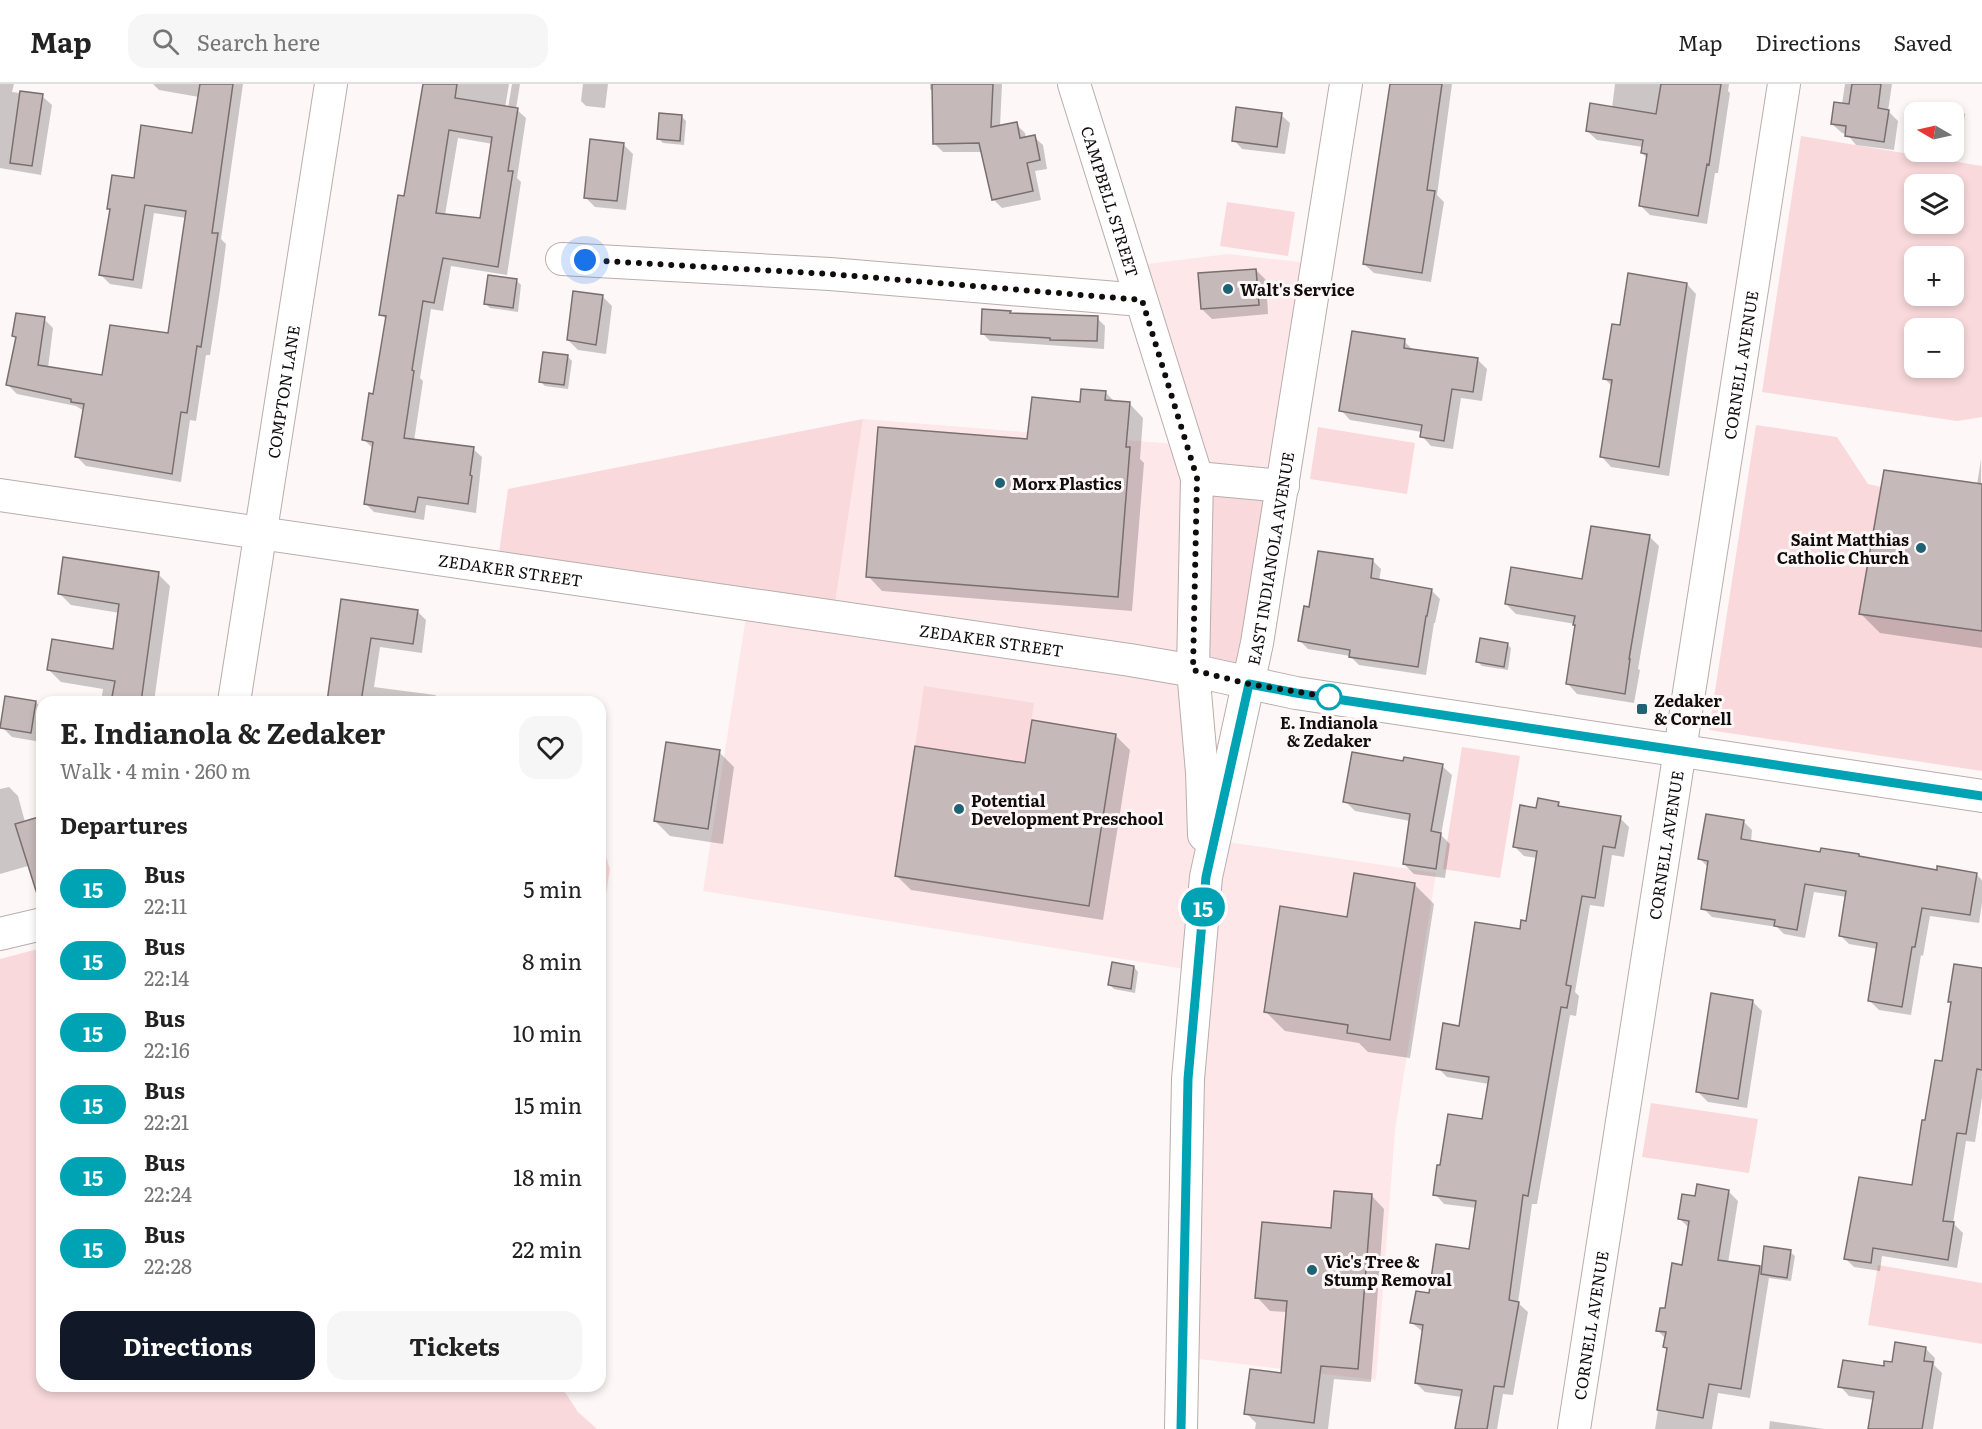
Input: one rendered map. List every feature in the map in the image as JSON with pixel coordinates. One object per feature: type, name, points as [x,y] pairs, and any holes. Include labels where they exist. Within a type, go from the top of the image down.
[{"type":"street","name":"COMPTON LANE","points":[[235,696],[331,84]]},
{"type":"street","name":"CAMPBELL STREET","points":[[1074,84],[1197,478],[1193,670],[1202,772],[1206,877]]},
{"type":"street","name":"EAST INDIANOLA AVENUE","points":[[1181,1429],[1188,1079],[1206,877],[1249,684],[1283,486],[1346,84]]},
{"type":"street","name":"CORNELL AVENUE","points":[[1574,1429],[1784,84]]},
{"type":"street","points":[[562,259],[830,274],[1142,300]]},
{"type":"street","points":[[1197,478],[1283,486]]},
{"type":"street","name":"ZEDAKER STREET","points":[[0,495],[1193,670],[1296,693],[1982,796]]},
{"type":"street","points":[[0,934],[36,925]]},
{"type":"shaded area","points":[[1801,136],[1904,153],[1904,162],[1958,162],[1982,166],[1982,417],[1957,421],[1762,392]]},
{"type":"shaded area","points":[[1227,202],[1295,212],[1288,256],[1220,246]]},
{"type":"shaded area","points":[[1228,254],[1318,264],[1283,486],[1198,478],[1214,840],[1436,873],[1395,1130],[1376,1380],[1182,1357],[1197,971],[703,891],[748,604],[833,617],[863,419],[1187,445],[1131,266]]},
{"type":"shaded area","points":[[863,419],[833,617],[497,567],[508,489]]},
{"type":"shaded area","points":[[1756,425],[1837,437],[1868,484],[1881,487],[1873,540],[1862,539],[1859,556],[1870,559],[1859,614],[1982,631],[1982,771],[1709,730]]},
{"type":"shaded area","points":[[1318,427],[1415,443],[1407,494],[1310,479]]},
{"type":"shaded area","points":[[1197,478],[1283,486],[1249,684],[1200,672]]},
{"type":"shaded area","points":[[924,686],[1034,703],[1025,763],[915,746]]},
{"type":"shaded area","points":[[1462,747],[1520,756],[1500,878],[1443,869]]},
{"type":"shaded area","points":[[606,857],[610,869],[606,895]]},
{"type":"shaded area","points":[[36,950],[36,1392],[565,1392],[578,1412],[597,1429],[0,1429],[0,959]]},
{"type":"shaded area","points":[[1651,1103],[1758,1119],[1749,1173],[1642,1157]]},
{"type":"shaded area","points":[[1878,1265],[1982,1283],[1982,1344],[1868,1325]]},
{"type":"building","points":[[200,84],[233,84],[212,233],[218,233],[201,347],[197,346],[187,413],[181,412],[172,474],[75,457],[84,404],[6,385],[16,337],[12,336],[16,313],[45,317],[38,365],[102,375],[110,325],[168,333],[186,211],[145,205],[133,280],[99,275],[110,209],[107,209],[112,175],[134,178],[141,125],[192,133]]},
{"type":"building","points":[[423,84],[457,84],[455,98],[518,108],[508,171],[513,171],[498,267],[443,258],[434,303],[423,301],[412,370],[414,371],[404,438],[474,447],[468,504],[418,497],[415,512],[364,504],[373,442],[362,440],[369,393],[373,394],[386,316],[379,315],[398,195],[404,196]],"holes":[[[449,130],[492,137],[480,218],[436,213]]]},
{"type":"building","points":[[932,84],[993,84],[991,127],[1017,122],[1020,138],[1035,135],[1040,160],[1027,163],[1033,191],[992,200],[979,143],[933,144]]},
{"type":"building","points":[[1390,84],[1442,84],[1427,190],[1435,191],[1422,273],[1363,264]]},
{"type":"building","points":[[1661,84],[1721,84],[1709,165],[1707,164],[1698,216],[1639,206],[1647,154],[1641,153],[1643,140],[1586,131],[1590,103],[1656,114]]},
{"type":"building","points":[[1852,84],[1881,84],[1878,108],[1889,110],[1884,142],[1845,136],[1846,126],[1831,124],[1834,102],[1849,104]]},
{"type":"building","points":[[20,91],[43,94],[32,166],[10,163]]},
{"type":"building","points":[[1236,107],[1282,113],[1277,147],[1232,141]]},
{"type":"building","points":[[659,113],[682,115],[680,141],[657,139]]},
{"type":"building","points":[[590,139],[624,143],[617,201],[584,198]]},
{"type":"building","name":"Walt's Service","points":[[1256,269],[1259,305],[1201,309],[1198,273]]},
{"type":"building","points":[[1628,273],[1687,283],[1659,467],[1600,457],[1612,380],[1603,379],[1612,324],[1620,325]]},
{"type":"building","points":[[488,275],[517,279],[513,308],[484,304]]},
{"type":"building","points":[[573,291],[603,295],[596,345],[567,340]]},
{"type":"building","points":[[982,309],[1011,311],[1010,313],[1098,316],[1097,341],[1050,340],[1050,338],[981,334]]},
{"type":"building","points":[[1352,331],[1405,339],[1404,348],[1478,358],[1473,392],[1452,389],[1444,441],[1420,437],[1422,425],[1339,411]]},
{"type":"building","points":[[543,352],[568,355],[564,385],[539,382]]},
{"type":"building","name":"Morx Plastics","points":[[1081,389],[1106,391],[1105,400],[1130,402],[1126,447],[1130,447],[1118,597],[866,577],[878,427],[1027,439],[1032,397],[1080,402]]},
{"type":"building","name":"Saint Matthias Catholic Church","points":[[1884,470],[1982,484],[1982,631],[1859,614]]},
{"type":"building","points":[[1591,526],[1650,535],[1625,694],[1566,684],[1575,616],[1505,604],[1511,567],[1582,579]]},
{"type":"building","points":[[1318,551],[1373,559],[1371,578],[1432,589],[1418,667],[1349,657],[1350,650],[1298,641],[1304,606],[1309,607]]},
{"type":"building","points":[[63,557],[159,572],[142,696],[112,696],[115,681],[47,670],[52,639],[113,649],[119,604],[58,594]]},
{"type":"building","points":[[341,599],[418,610],[413,644],[371,638],[362,696],[328,696]]},
{"type":"building","points":[[1480,638],[1508,643],[1504,667],[1476,662]]},
{"type":"building","points":[[5,696],[36,701],[31,733],[0,728]]},
{"type":"building","points":[[1032,720],[1116,734],[1089,906],[895,876],[915,746],[1025,763]]},
{"type":"building","points":[[666,742],[720,750],[708,829],[654,821]]},
{"type":"building","points":[[1352,752],[1403,761],[1404,757],[1443,764],[1431,831],[1441,833],[1436,869],[1403,864],[1410,814],[1343,802]]},
{"type":"building","points":[[1538,798],[1559,802],[1558,806],[1621,816],[1615,848],[1603,846],[1595,898],[1582,896],[1566,985],[1571,986],[1567,1008],[1561,1007],[1528,1196],[1523,1195],[1509,1300],[1519,1302],[1504,1387],[1494,1386],[1487,1429],[1455,1429],[1462,1390],[1415,1383],[1423,1325],[1410,1323],[1416,1291],[1429,1293],[1436,1244],[1469,1249],[1476,1201],[1433,1195],[1448,1114],[1482,1119],[1489,1077],[1436,1069],[1443,1023],[1459,1026],[1475,922],[1520,929],[1521,920],[1526,921],[1537,851],[1513,847],[1520,805],[1536,808]]},
{"type":"building","points":[[1706,814],[1744,820],[1741,839],[1820,852],[1821,848],[1859,854],[1859,856],[1937,870],[1937,866],[1977,873],[1970,915],[1922,908],[1915,947],[1912,947],[1902,1007],[1868,1001],[1877,943],[1839,936],[1846,891],[1805,884],[1797,930],[1774,926],[1775,920],[1701,909],[1708,861],[1698,859]]},
{"type":"building","points":[[36,818],[36,891],[15,824]]},
{"type":"building","points":[[1354,873],[1415,883],[1390,1040],[1347,1033],[1348,1025],[1264,1012],[1280,906],[1347,917]]},
{"type":"building","points":[[1112,962],[1134,966],[1131,989],[1108,985]]},
{"type":"building","points":[[1954,964],[1982,968],[1982,1070],[1977,1069],[1966,1134],[1957,1133],[1943,1221],[1954,1222],[1948,1260],[1873,1248],[1871,1263],[1844,1259],[1859,1177],[1912,1185],[1922,1120],[1925,1120],[1935,1060],[1942,1061]]},
{"type":"building","points":[[1711,993],[1753,1000],[1738,1099],[1696,1092]]},
{"type":"building","points":[[1697,1184],[1729,1190],[1718,1260],[1760,1266],[1741,1389],[1709,1384],[1703,1418],[1657,1410],[1667,1348],[1663,1347],[1666,1332],[1656,1331],[1660,1308],[1665,1308],[1672,1263],[1682,1265],[1689,1221],[1678,1219],[1682,1194],[1695,1196]]},
{"type":"building","name":"Vic's Tree & Stump Removal","points":[[1334,1191],[1372,1194],[1358,1369],[1321,1366],[1314,1423],[1244,1414],[1250,1369],[1281,1373],[1287,1301],[1255,1298],[1262,1222],[1331,1228]]},
{"type":"building","points":[[1764,1246],[1791,1250],[1787,1278],[1761,1274]]},
{"type":"building","points":[[1895,1342],[1926,1347],[1924,1361],[1933,1362],[1922,1429],[1868,1429],[1874,1392],[1838,1387],[1843,1360],[1884,1366],[1884,1361],[1892,1362]]},
{"type":"bus line","name":"15","points":[[1181,1429],[1188,1079],[1206,877],[1249,684],[1982,796]]},
{"type":"place","name":"Walt's Service","points":[[1228,289]]},
{"type":"place","name":"Morx Plastics","points":[[1000,483]]},
{"type":"place","name":"Saint Matthias Catholic Church","points":[[1921,548]]},
{"type":"place","name":"E. Indianola & Zedaker","points":[[1329,697]]},
{"type":"place","name":"Zedaker & Cornell","points":[[1642,709]]},
{"type":"place","name":"Potential Development Preschool","points":[[959,809]]},
{"type":"place","name":"Vic's Tree & Stump Removal","points":[[1312,1270]]},
{"type":"route","points":[[585,260],[830,274],[1142,300],[1197,478],[1193,670],[1249,684],[1329,697]]}]
